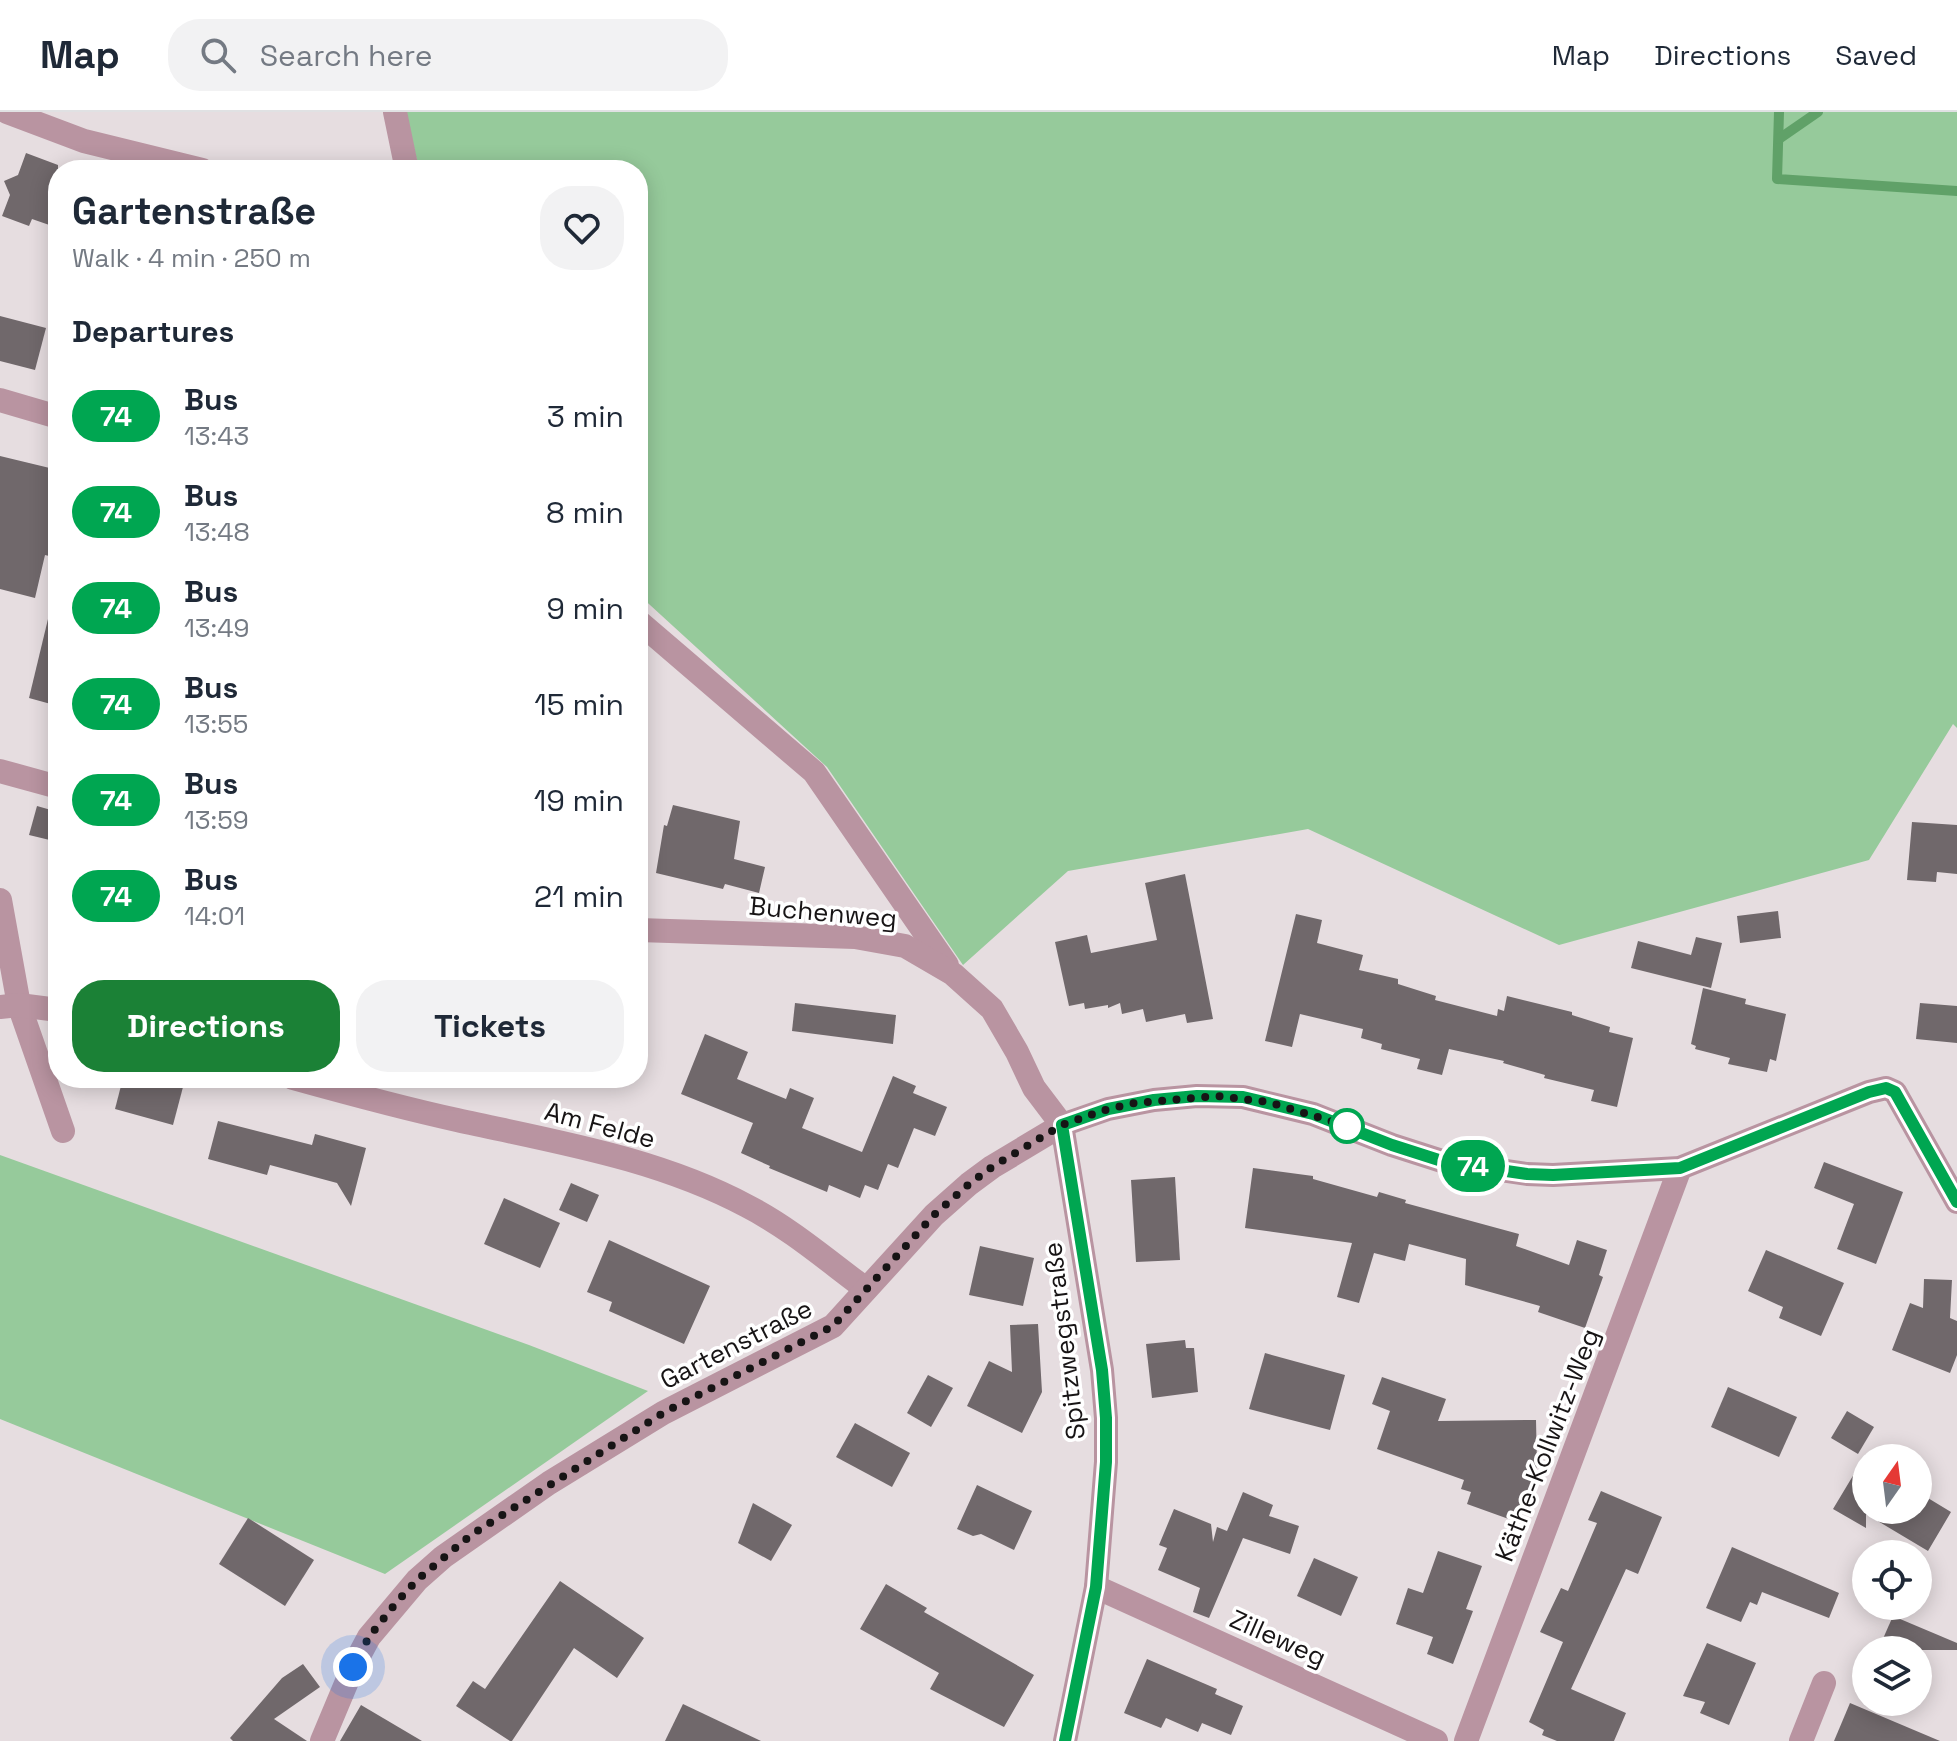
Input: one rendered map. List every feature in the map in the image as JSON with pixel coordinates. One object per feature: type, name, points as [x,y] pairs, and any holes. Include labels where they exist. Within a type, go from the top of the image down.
[{"type":"street","points":[[7,112],[84,141],[161,160]]},
{"type":"street","points":[[395,112],[405,160]]},
{"type":"street","points":[[0,400],[48,414]]},
{"type":"street","points":[[648,630],[814,772],[953,974]]},
{"type":"street","points":[[0,771],[48,784]]},
{"type":"street","points":[[0,900],[9,1006],[63,1131]]},
{"type":"street","name":"Buchenweg","points":[[648,930],[855,937],[890,942],[917,952],[953,974],[992,1009],[1034,1088],[1062,1125]]},
{"type":"street","points":[[9,1006],[48,1009]]},
{"type":"street","name":"Am Felde","points":[[330,1088],[589,1149],[686,1178],[774,1221],[866,1289]]},
{"type":"street","name":"Gartenstraße","points":[[322,1741],[369,1637],[417,1580],[443,1557],[549,1483],[663,1413],[833,1326],[934,1215],[969,1184],[1062,1125],[1108,1109],[1154,1100],[1232,1096],[1313,1114],[1445,1162],[1553,1175],[1680,1168],[1869,1092],[1886,1088],[1895,1092],[1957,1202]]},
{"type":"street","name":"Spitzwegstraße","points":[[1062,1125],[1102,1370],[1106,1418],[1106,1462],[1096,1587],[1065,1741]]},
{"type":"street","name":"Käthe-Kollwitz-Weg","points":[[1466,1741],[1680,1168]]},
{"type":"street","name":"Zilleweg","points":[[1096,1587],[1436,1741]]},
{"type":"street","points":[[1801,1741],[1824,1683]]},
{"type":"green space","points":[[406,112],[1957,112],[1957,728],[1953,724],[1869,860],[1559,945],[1308,829],[1068,871],[963,965],[827,767],[648,603],[648,160],[417,160]]},
{"type":"green space","points":[[0,1155],[529,1345],[648,1391],[385,1574],[0,1419]]},
{"type":"building","points":[[26,153],[48,161],[48,225],[32,219],[29,226],[2,216],[10,195],[4,181],[18,175]]},
{"type":"building","points":[[0,316],[46,328],[35,370],[0,361]]},
{"type":"building","points":[[0,456],[48,468],[48,556],[45,555],[35,598],[0,589]]},
{"type":"building","points":[[48,619],[48,703],[29,698]]},
{"type":"building","points":[[673,805],[740,821],[734,859],[765,867],[759,893],[725,884],[723,889],[656,873],[664,825],[667,826]]},
{"type":"building","points":[[37,806],[48,809],[48,840],[29,835]]},
{"type":"building","points":[[1912,822],[1957,825],[1957,874],[1937,872],[1936,882],[1907,880]]},
{"type":"building","points":[[1185,874],[1213,1019],[1187,1023],[1185,1014],[1146,1022],[1143,1009],[1122,1014],[1120,1003],[1108,1008],[1108,1005],[1085,1009],[1084,1003],[1069,1006],[1055,942],[1087,935],[1091,953],[1157,940],[1145,883]]},
{"type":"building","points":[[1778,911],[1781,938],[1740,943],[1737,916]]},
{"type":"building","points":[[1296,914],[1322,920],[1317,943],[1363,955],[1359,970],[1398,979],[1398,984],[1436,996],[1435,1000],[1497,1016],[1498,1009],[1504,1011],[1507,996],[1572,1012],[1572,1015],[1610,1027],[1609,1032],[1633,1038],[1617,1107],[1591,1101],[1594,1090],[1544,1078],[1545,1075],[1504,1061],[1449,1049],[1442,1075],[1417,1069],[1420,1059],[1381,1049],[1382,1044],[1361,1038],[1363,1029],[1300,1014],[1292,1047],[1265,1041]]},
{"type":"building","points":[[1696,937],[1722,943],[1711,988],[1631,968],[1638,941],[1691,955]]},
{"type":"building","points":[[1703,988],[1746,999],[1745,1004],[1786,1014],[1776,1061],[1770,1059],[1767,1072],[1728,1064],[1730,1058],[1695,1049],[1696,1046],[1691,1044]]},
{"type":"building","points":[[795,1003],[896,1015],[893,1044],[792,1031]]},
{"type":"building","points":[[1920,1003],[1957,1006],[1957,1043],[1916,1039]]},
{"type":"building","points":[[705,1034],[748,1052],[737,1079],[786,1099],[790,1088],[814,1098],[802,1128],[862,1152],[893,1076],[916,1086],[913,1093],[947,1107],[935,1136],[914,1128],[898,1168],[888,1164],[878,1190],[865,1185],[860,1198],[829,1185],[827,1192],[741,1153],[753,1123],[681,1094]]},
{"type":"building","points":[[120,1088],[183,1088],[173,1125],[115,1109]]},
{"type":"building","points":[[218,1121],[312,1145],[315,1134],[366,1148],[351,1206],[337,1183],[270,1165],[267,1175],[208,1159]]},
{"type":"building","points":[[1824,1162],[1903,1192],[1876,1264],[1837,1249],[1854,1204],[1814,1188]]},
{"type":"building","points":[[1253,1168],[1313,1176],[1313,1179],[1377,1197],[1379,1192],[1406,1200],[1405,1203],[1519,1234],[1516,1246],[1569,1265],[1577,1240],[1607,1250],[1599,1275],[1603,1277],[1585,1328],[1538,1312],[1540,1306],[1465,1285],[1466,1259],[1409,1244],[1405,1261],[1374,1253],[1359,1303],[1337,1297],[1352,1243],[1245,1228]]},
{"type":"building","points":[[1175,1177],[1180,1260],[1136,1262],[1131,1180]]},
{"type":"building","points":[[571,1183],[599,1195],[587,1222],[559,1210]]},
{"type":"building","points":[[504,1198],[560,1223],[540,1268],[484,1244]]},
{"type":"building","points":[[609,1240],[710,1286],[684,1344],[609,1311],[612,1302],[587,1292]]},
{"type":"building","points":[[980,1246],[1034,1258],[1023,1306],[969,1295]]},
{"type":"building","points":[[1766,1250],[1844,1283],[1821,1336],[1779,1318],[1783,1307],[1748,1291]]},
{"type":"building","points":[[1924,1279],[1952,1280],[1950,1318],[1957,1321],[1957,1355],[1950,1373],[1892,1350],[1910,1303],[1923,1308]]},
{"type":"building","points":[[1038,1324],[1042,1392],[1022,1433],[967,1406],[989,1361],[1012,1372],[1010,1325]]},
{"type":"building","points":[[1185,1340],[1186,1348],[1194,1348],[1198,1392],[1152,1398],[1146,1344]]},
{"type":"building","points":[[1265,1353],[1345,1375],[1330,1430],[1249,1409]]},
{"type":"building","points":[[928,1375],[953,1388],[931,1427],[907,1413]]},
{"type":"building","points":[[1382,1377],[1446,1399],[1438,1421],[1536,1420],[1537,1466],[1517,1522],[1467,1504],[1471,1492],[1461,1489],[1464,1480],[1377,1449],[1390,1411],[1372,1404]]},
{"type":"building","points":[[1728,1387],[1797,1417],[1779,1457],[1711,1427]]},
{"type":"building","points":[[1847,1411],[1874,1427],[1864,1444],[1852,1444],[1852,1450],[1831,1438]]},
{"type":"building","points":[[855,1423],[910,1453],[892,1487],[836,1457]]},
{"type":"building","points":[[1852,1477],[1852,1520],[1833,1509]]},
{"type":"building","points":[[977,1485],[1032,1511],[1014,1550],[981,1534],[973,1536],[957,1529]]},
{"type":"building","points":[[1601,1491],[1662,1517],[1638,1574],[1626,1569],[1571,1689],[1626,1713],[1614,1741],[1557,1741],[1542,1735],[1544,1730],[1529,1722],[1563,1642],[1540,1632],[1561,1588],[1568,1591],[1597,1523],[1588,1520]]},
{"type":"building","points":[[1243,1492],[1273,1505],[1269,1516],[1299,1526],[1290,1554],[1243,1538],[1209,1618],[1193,1612],[1200,1588],[1158,1570],[1167,1548],[1159,1545],[1174,1509],[1211,1524],[1213,1542],[1217,1527],[1227,1531]]},
{"type":"building","points":[[1932,1500],[1951,1512],[1932,1544],[1932,1540],[1910,1540],[1883,1524],[1932,1524]]},
{"type":"building","points":[[753,1503],[792,1525],[771,1561],[738,1543]]},
{"type":"building","points":[[248,1518],[314,1560],[285,1606],[219,1564]]},
{"type":"building","points":[[1732,1547],[1839,1593],[1829,1618],[1762,1592],[1757,1605],[1750,1602],[1741,1622],[1706,1608]]},
{"type":"building","points":[[1438,1551],[1482,1566],[1466,1609],[1473,1611],[1453,1664],[1427,1654],[1433,1637],[1396,1624],[1408,1588],[1423,1593]]},
{"type":"building","points":[[1314,1558],[1358,1577],[1341,1616],[1297,1596]]},
{"type":"building","points":[[560,1581],[644,1638],[617,1678],[574,1648],[510,1741],[456,1706],[473,1681],[485,1689]]},
{"type":"building","points":[[886,1584],[927,1608],[924,1612],[1034,1675],[1004,1727],[930,1689],[939,1673],[860,1629]]},
{"type":"building","points":[[1891,1620],[1902,1620],[1957,1643],[1957,1650],[1932,1650],[1932,1636],[1884,1636]]},
{"type":"building","points":[[1707,1643],[1756,1663],[1729,1725],[1700,1713],[1705,1702],[1683,1696]]},
{"type":"building","points":[[1147,1659],[1217,1689],[1215,1694],[1243,1706],[1231,1735],[1202,1723],[1198,1732],[1166,1718],[1161,1728],[1124,1713]]},
{"type":"building","points":[[303,1664],[320,1687],[274,1719],[307,1741],[233,1741],[230,1738],[282,1678]]},
{"type":"building","points":[[1850,1703],[1852,1716],[1881,1716],[1940,1741],[1834,1741]]},
{"type":"building","points":[[683,1704],[761,1741],[665,1741]]},
{"type":"building","points":[[361,1705],[422,1741],[340,1741]]},
{"type":"waterway","points":[[1779,112],[1777,179],[1957,191]]},
{"type":"waterway","points":[[1779,139],[1818,112]]},
{"type":"bus line","name":"74","points":[[1065,1741],[1096,1587],[1106,1462],[1106,1418],[1102,1370],[1062,1125],[1108,1109],[1154,1100],[1197,1096],[1243,1097],[1313,1114],[1445,1162],[1553,1175],[1680,1168],[1869,1092],[1886,1088],[1895,1092],[1957,1202]]},
{"type":"route","points":[[353,1667],[369,1637],[396,1603],[417,1580],[471,1535],[663,1413],[833,1326],[934,1215],[969,1184],[1062,1125],[1135,1103],[1217,1096],[1268,1102],[1347,1126]]}]
